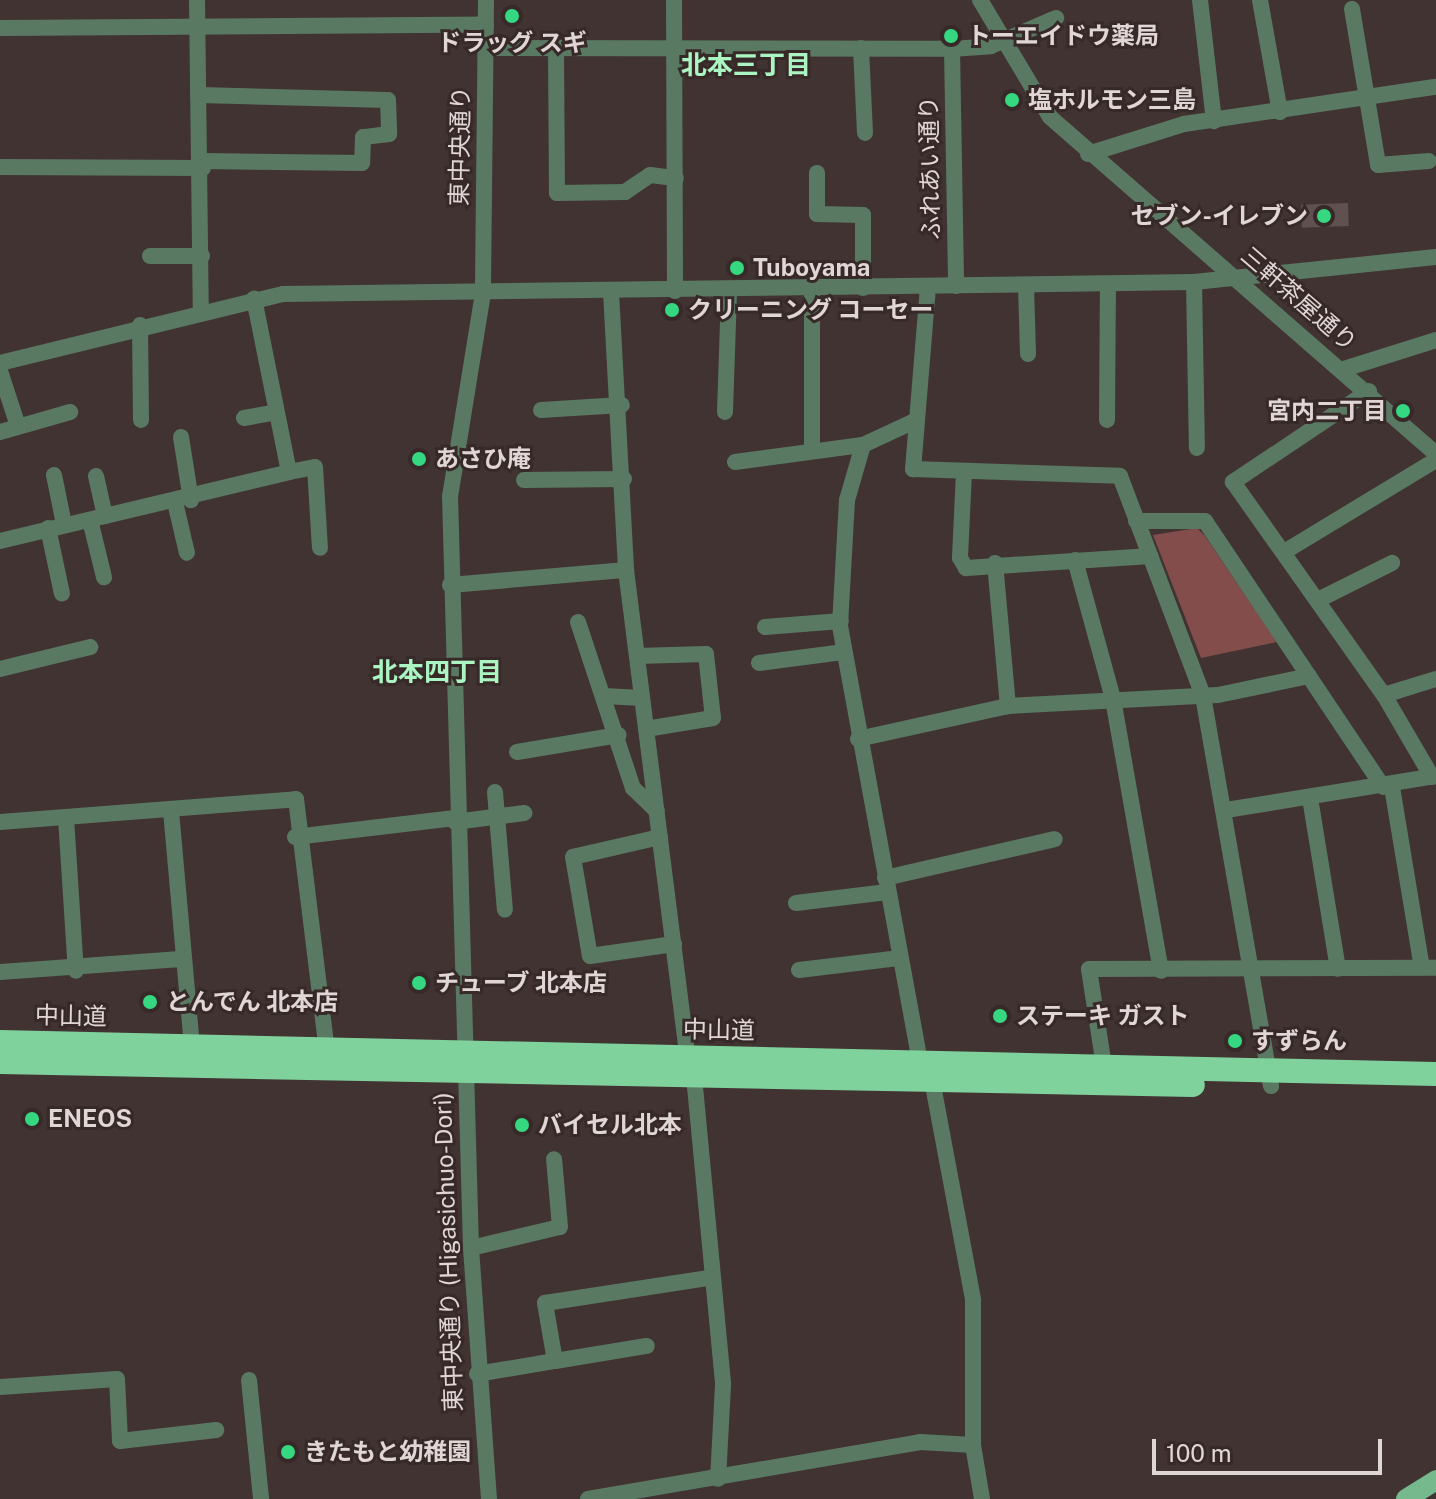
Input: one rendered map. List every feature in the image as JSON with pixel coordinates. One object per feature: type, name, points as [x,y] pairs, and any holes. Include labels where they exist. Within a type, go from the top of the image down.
[{"type":"highway","name":"中山道","points":[[0,1042],[327,1050],[465,1060]]},
{"type":"highway","name":"中山道","points":[[0,1062],[465,1060],[1270,1079],[1436,1074]]},
{"type":"highway","name":"中山道","points":[[926,1070],[1104,1066],[1436,1089]]},
{"type":"main road","points":[[1406,1499],[1436,1480]]},
{"type":"street","points":[[197,0],[198,95],[203,164],[201,309]]},
{"type":"street","name":"東中央通り","points":[[450,585],[450,496],[483,293],[486,0]]},
{"type":"street","points":[[674,0],[675,291]]},
{"type":"street","name":"三軒茶屋通り","points":[[980,0],[1000,39],[1050,117],[1088,154],[1244,280],[1369,391],[1436,457]]},
{"type":"street","points":[[1200,0],[1214,121]]},
{"type":"street","points":[[1260,0],[1280,112]]},
{"type":"street","points":[[1352,9],[1378,165],[1429,161]]},
{"type":"street","points":[[485,48],[556,52],[675,48],[952,49],[1000,39],[1056,18]]},
{"type":"street","points":[[0,28],[197,31],[486,25]]},
{"type":"street","points":[[861,48],[865,133]]},
{"type":"street","name":"ふれあい通り","points":[[952,49],[956,286]]},
{"type":"street","points":[[556,52],[557,193],[625,192],[650,175],[676,178]]},
{"type":"street","points":[[1088,154],[1214,121],[1436,87]]},
{"type":"street","points":[[0,167],[362,163],[363,137],[389,134],[388,100],[198,95]]},
{"type":"street","points":[[817,173],[817,214],[863,215],[863,288]]},
{"type":"street","points":[[150,256],[202,256]]},
{"type":"street","points":[[0,363],[201,309],[254,298],[349,290],[611,292],[1194,282],[1244,280],[1436,257]]},
{"type":"street","points":[[1194,282],[1197,448]]},
{"type":"street","points":[[1107,420],[1108,284]]},
{"type":"street","points":[[1026,286],[1028,354]]},
{"type":"street","points":[[928,287],[913,469],[1116,472],[1203,696],[1226,810],[1270,1079]]},
{"type":"street","points":[[725,412],[729,290]]},
{"type":"street","points":[[812,290],[812,448]]},
{"type":"street","points":[[611,292],[622,405],[626,570],[691,1067],[705,1139],[709,1278],[723,1385],[718,1479]]},
{"type":"street","points":[[254,298],[273,413],[289,472]]},
{"type":"street","points":[[140,325],[141,420]]},
{"type":"street","points":[[1344,369],[1436,340]]},
{"type":"street","points":[[0,371],[18,426]]},
{"type":"street","points":[[1226,810],[1387,787],[1434,777],[1384,695],[1233,482],[1369,391]]},
{"type":"street","points":[[541,410],[622,405]]},
{"type":"street","points":[[0,432],[70,412]]},
{"type":"street","points":[[244,418],[273,413]]},
{"type":"street","points":[[735,462],[812,448],[863,445],[915,421]]},
{"type":"street","points":[[181,437],[187,553]]},
{"type":"street","points":[[863,445],[847,500],[841,621],[844,652],[900,958],[973,1300],[973,1445],[982,1499]]},
{"type":"street","points":[[1284,552],[1436,457]]},
{"type":"street","points":[[0,541],[56,526],[183,501],[315,467],[320,548]]},
{"type":"street","points":[[964,472],[960,564],[1151,556]]},
{"type":"street","points":[[54,475],[62,594]]},
{"type":"street","points":[[96,476],[104,577]]},
{"type":"street","points":[[524,480],[624,479]]},
{"type":"street","points":[[1104,1066],[1089,969],[1252,971],[1429,968],[1387,787],[1205,521],[1136,521]]},
{"type":"street","points":[[1075,560],[1113,699],[1161,971]]},
{"type":"street","points":[[995,563],[1008,706]]},
{"type":"street","points":[[1318,600],[1392,563]]},
{"type":"street","points":[[450,585],[626,570]]},
{"type":"street","name":"東中央通り (Higasichuo-Dori)","points":[[450,585],[455,820],[471,1248],[477,1374],[489,1499]]},
{"type":"street","points":[[765,627],[841,621]]},
{"type":"street","points":[[578,622],[619,735],[633,788],[657,811]]},
{"type":"street","points":[[0,669],[90,647]]},
{"type":"street","points":[[759,663],[844,652]]},
{"type":"street","points":[[637,656],[706,654],[713,718],[646,729]]},
{"type":"street","points":[[858,739],[1008,706],[1203,696],[1309,676]]},
{"type":"street","points":[[1384,695],[1436,679]]},
{"type":"street","points":[[604,696],[642,698]]},
{"type":"street","points":[[517,752],[619,735]]},
{"type":"street","points":[[495,792],[505,910]]},
{"type":"street","points":[[1310,798],[1338,969]]},
{"type":"street","points":[[0,822],[296,799],[295,837],[320,954],[327,1050]]},
{"type":"street","points":[[171,811],[181,959],[192,1046]]},
{"type":"street","points":[[295,837],[524,813]]},
{"type":"street","points":[[66,818],[76,971]]},
{"type":"street","points":[[660,837],[573,857],[590,956],[674,944]]},
{"type":"street","points":[[796,903],[886,885],[1055,839]]},
{"type":"street","points":[[799,970],[900,958]]},
{"type":"street","points":[[0,972],[76,971],[181,959]]},
{"type":"street","points":[[471,1248],[560,1227],[554,1159]]},
{"type":"street","points":[[555,1361],[545,1303],[709,1278]]},
{"type":"street","points":[[477,1374],[647,1346]]},
{"type":"street","points":[[0,1387],[117,1379],[120,1441],[216,1430]]},
{"type":"street","points":[[249,1380],[261,1499]]},
{"type":"street","points":[[588,1499],[920,1442],[973,1445]]},
{"type":"shaded area","points":[[1197,528],[1277,642],[1201,658],[1153,535]]},
{"type":"building","points":[[1348,203],[1349,226],[1302,228],[1301,205]]},
{"type":"place","name":"ドラッグ スギ","points":[[512,16]]},
{"type":"place","name":"トーエイドウ薬局","points":[[951,36]]},
{"type":"place","name":"塩ホルモン三島","points":[[1012,100]]},
{"type":"place","name":"セブン-イレブン","points":[[1324,216]]},
{"type":"place","name":"Tuboyama","points":[[737,268]]},
{"type":"place","name":"クリーニング コーセー","points":[[672,310]]},
{"type":"place","name":"宮内二丁目","points":[[1403,411]]},
{"type":"place","name":"あさひ庵","points":[[419,459]]},
{"type":"place","name":"チューブ 北本店","points":[[419,983]]},
{"type":"place","name":"とんでん 北本店","points":[[150,1002]]},
{"type":"place","name":"ステーキ ガスト","points":[[1000,1016]]},
{"type":"place","name":"すずらん","points":[[1235,1041]]},
{"type":"place","name":"ENEOS","points":[[32,1119]]},
{"type":"place","name":"バイセル北本","points":[[522,1125]]},
{"type":"place","name":"きたもと幼稚園","points":[[288,1452]]},
{"type":"district","name":"北本三丁目","points":[[746,65]]},
{"type":"district","name":"北本四丁目","points":[[437,672]]}]
